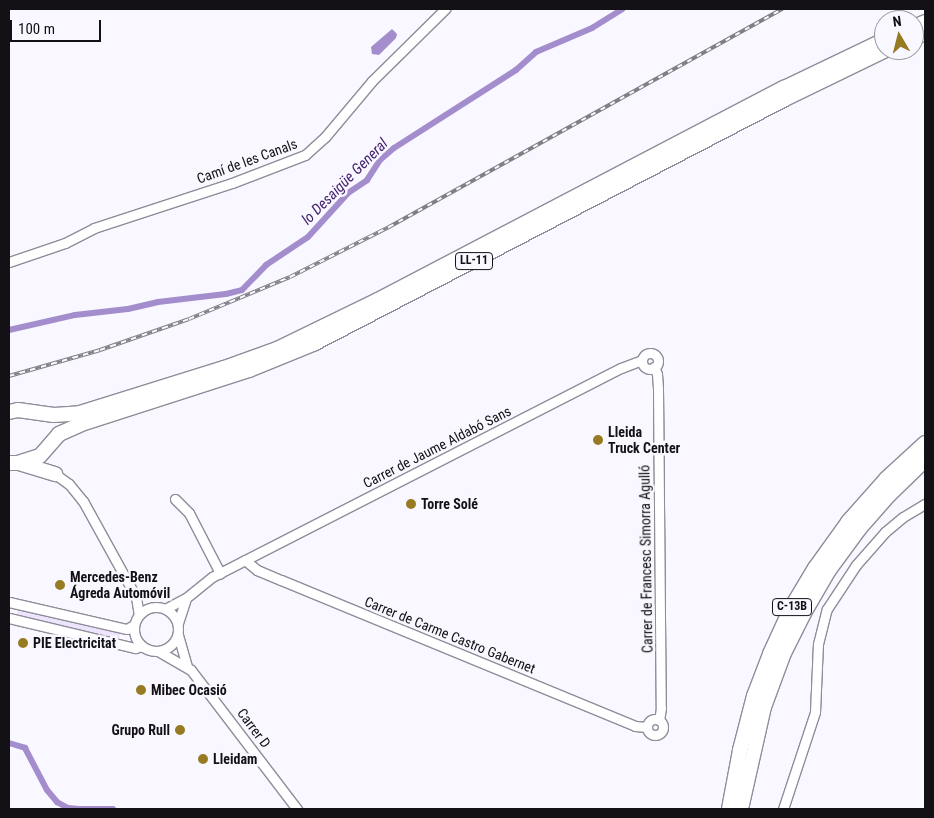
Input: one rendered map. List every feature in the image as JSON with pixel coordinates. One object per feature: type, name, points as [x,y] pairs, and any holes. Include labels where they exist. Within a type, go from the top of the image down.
[{"type":"highway","name":"LL-11","points":[[9,412],[18,410],[61,415],[90,410],[277,349],[378,300],[784,88],[874,45]]},
{"type":"highway","name":"LL-11","points":[[13,463],[40,456],[59,434],[81,424],[249,370],[315,343],[785,99],[874,56]]},
{"type":"highway","points":[[37,412],[46,420],[50,428],[48,445],[50,464],[56,474]]},
{"type":"highway","name":"C-13B","points":[[729,809],[741,743],[754,696],[770,654],[792,608],[815,568],[848,522],[882,483],[925,443]]},
{"type":"highway","name":"C-13B","points":[[741,809],[766,701],[784,653],[804,613],[829,570],[863,524],[889,495],[925,460]]},
{"type":"highway","points":[[13,463],[56,474]]},
{"type":"street","name":"Camí de les Canals","points":[[9,262],[65,242],[94,228],[232,183],[308,154],[366,88],[445,9]]},
{"type":"street","points":[[646,354],[654,354],[658,361],[654,368],[645,367],[642,360],[646,354]]},
{"type":"street","name":"Carrer de Jaume Aldabó Sans","points":[[165,608],[186,598],[202,584],[245,560],[621,368],[642,360]]},
{"type":"street","name":"Carrer de Francesc Simorra Agulló","points":[[654,368],[658,374],[661,708],[659,720]]},
{"type":"street","points":[[56,474],[69,484],[83,501],[136,597],[139,615]]},
{"type":"street","points":[[174,500],[189,513],[220,573]]},
{"type":"street","points":[[783,809],[815,712],[818,644],[827,609],[856,565],[885,532],[903,517],[925,504]]},
{"type":"street","name":"Carrer de Carme Castro Gabernet","points":[[245,560],[254,568],[274,578],[635,726],[647,726],[650,733],[658,734],[663,726],[659,720]]},
{"type":"street","points":[[136,597],[154,607],[165,608],[173,614],[178,623]]},
{"type":"street","points":[[142,646],[130,627],[11,603],[10,618],[128,646],[142,646],[158,651],[170,646],[178,635],[178,623],[186,598]]},
{"type":"street","points":[[128,646],[125,636],[130,627],[139,615],[154,607]]},
{"type":"street","name":"Carrer D","points":[[178,635],[187,667]]},
{"type":"street","name":"Carrer D","points":[[158,651],[187,667],[214,698],[297,809]]},
{"type":"shaded area","points":[[392,29],[397,34],[396,38],[379,55],[372,54],[371,47]]},
{"type":"shaded area","points":[[18,609],[119,633],[120,637],[117,640],[17,617]]},
{"type":"waterway","name":"lo Desaigüe General","points":[[9,330],[75,315],[128,309],[158,302],[226,294],[242,290],[266,265],[308,237],[348,193],[367,180],[380,160],[394,148],[516,70],[536,52],[592,28],[622,9]]},
{"type":"waterway","points":[[9,743],[25,748],[47,790],[57,802],[68,808],[79,809]]},
{"type":"waterway","points":[[81,809],[113,809]]},
{"type":"railway","points":[[9,376],[100,350],[189,319],[290,277],[389,227],[783,9]]},
{"type":"place","name":"Lleida Truck Center","points":[[598,440]]},
{"type":"place","name":"Torre Solé","points":[[411,504]]},
{"type":"place","name":"Mercedes-Benz Ágreda Automóvil","points":[[60,585]]},
{"type":"place","name":"PIE Electricitat","points":[[23,643]]},
{"type":"place","name":"Mibec Ocasió","points":[[141,690]]},
{"type":"place","name":"Grupo Rull","points":[[180,730]]},
{"type":"place","name":"Lleidam","points":[[203,759]]}]
